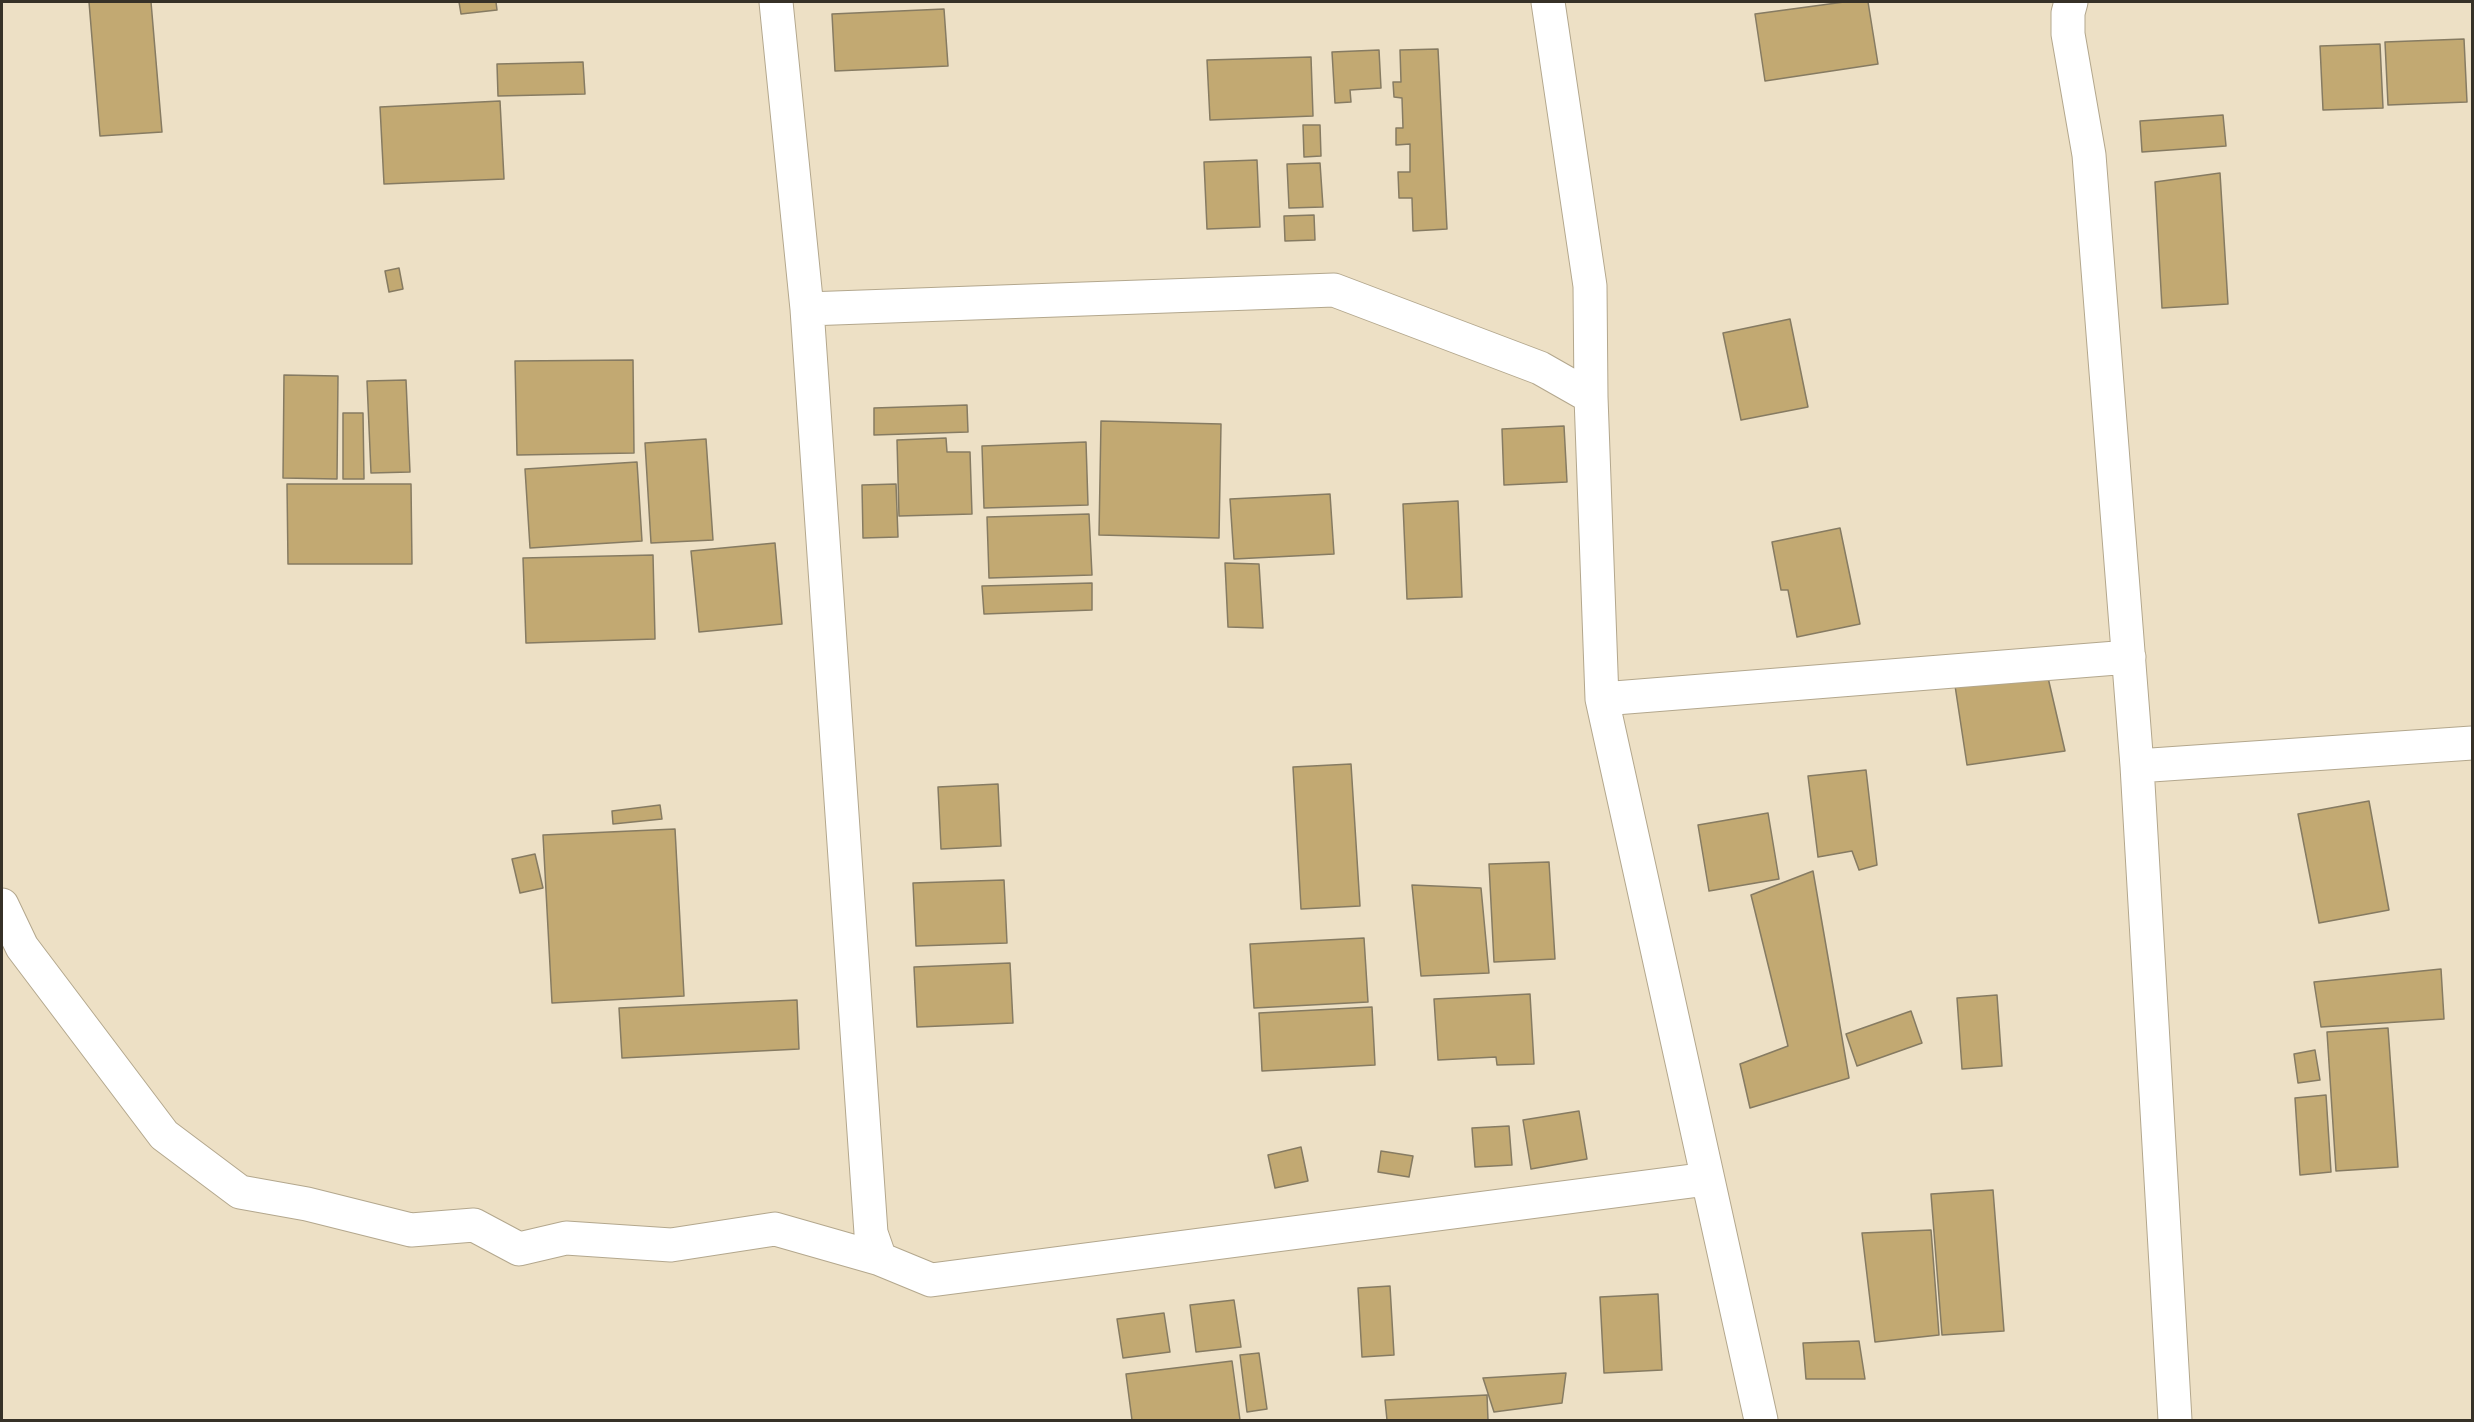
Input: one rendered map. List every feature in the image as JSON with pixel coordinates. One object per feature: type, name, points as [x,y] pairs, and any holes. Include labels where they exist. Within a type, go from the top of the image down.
[{"type":"street","points":[[776,2],[807,309],[871,1233],[880,1259]]},
{"type":"street","points":[[1548,2],[1590,286],[1591,397],[1602,699],[1761,1420]]},
{"type":"street","points":[[2065,5],[2089,155],[2129,657],[2175,1420]]},
{"type":"street","points":[[807,309],[1334,290],[1540,368],[1591,397]]},
{"type":"street","points":[[1602,699],[2129,657]]},
{"type":"street","points":[[2137,766],[2472,743]]},
{"type":"street","points":[[2,905],[22,947],[164,1135],[240,1192],[307,1204],[411,1230],[474,1225],[519,1249],[566,1238],[671,1245],[775,1229],[880,1259],[930,1280],[1707,1179]]},
{"type":"building","points":[[89,2],[151,2],[162,132],[100,136]]},
{"type":"building","points":[[459,2],[496,2],[497,10],[461,14]]},
{"type":"building","points":[[1844,2],[1868,2],[1878,64],[1765,81],[1755,14]]},
{"type":"building","points":[[944,9],[948,66],[835,71],[832,14]]},
{"type":"building","points":[[2464,39],[2467,102],[2388,105],[2385,42]]},
{"type":"building","points":[[2380,44],[2383,108],[2323,110],[2320,46]]},
{"type":"building","points":[[1438,49],[1447,229],[1413,231],[1412,198],[1399,198],[1398,172],[1410,172],[1410,144],[1396,145],[1396,128],[1403,128],[1402,98],[1394,97],[1393,82],[1401,82],[1400,50]]},
{"type":"building","points":[[1379,50],[1381,88],[1350,90],[1351,102],[1335,103],[1332,52]]},
{"type":"building","points":[[1311,57],[1313,116],[1210,120],[1207,60]]},
{"type":"building","points":[[583,62],[585,94],[498,96],[497,64]]},
{"type":"building","points":[[500,101],[504,179],[384,184],[380,107]]},
{"type":"building","points":[[2223,115],[2226,146],[2142,152],[2140,121]]},
{"type":"building","points":[[1303,125],[1320,125],[1321,156],[1304,157]]},
{"type":"building","points":[[1257,160],[1260,227],[1207,229],[1204,162]]},
{"type":"building","points":[[1320,163],[1323,207],[1289,208],[1287,164]]},
{"type":"building","points":[[2220,173],[2228,304],[2162,308],[2155,182]]},
{"type":"building","points":[[1314,215],[1315,240],[1285,241],[1284,216]]},
{"type":"building","points":[[399,268],[403,289],[389,292],[385,271]]},
{"type":"building","points":[[1790,319],[1808,407],[1741,420],[1723,333]]},
{"type":"building","points":[[633,360],[634,453],[517,455],[515,361]]},
{"type":"building","points":[[284,375],[338,376],[337,479],[283,478]]},
{"type":"building","points":[[406,380],[410,472],[371,473],[367,381]]},
{"type":"building","points":[[967,405],[968,432],[874,435],[874,408]]},
{"type":"building","points":[[343,413],[363,413],[364,479],[343,479]]},
{"type":"building","points":[[1101,421],[1221,424],[1219,538],[1099,535]]},
{"type":"building","points":[[1564,426],[1567,482],[1504,485],[1502,429]]},
{"type":"building","points":[[946,438],[947,452],[970,452],[972,514],[899,516],[897,440]]},
{"type":"building","points":[[706,439],[713,540],[651,543],[645,443]]},
{"type":"building","points":[[1086,442],[1088,505],[984,508],[982,446]]},
{"type":"building","points":[[637,462],[642,541],[530,548],[525,469]]},
{"type":"building","points":[[287,484],[411,484],[412,564],[288,564]]},
{"type":"building","points":[[896,484],[898,537],[863,538],[862,485]]},
{"type":"building","points":[[1330,494],[1334,554],[1234,559],[1230,499]]},
{"type":"building","points":[[1458,501],[1462,597],[1407,599],[1403,504]]},
{"type":"building","points":[[1089,514],[1092,575],[989,578],[987,517]]},
{"type":"building","points":[[1840,528],[1860,624],[1797,637],[1788,590],[1781,590],[1772,542]]},
{"type":"building","points":[[775,543],[782,624],[699,632],[691,551]]},
{"type":"building","points":[[653,555],[655,639],[526,643],[523,558]]},
{"type":"building","points":[[1225,563],[1259,564],[1263,628],[1228,627]]},
{"type":"building","points":[[1092,583],[1092,610],[984,614],[982,586]]},
{"type":"building","points":[[2046,669],[2065,751],[1967,765],[1954,679]]},
{"type":"building","points":[[1351,764],[1360,906],[1301,909],[1293,767]]},
{"type":"building","points":[[1866,770],[1877,865],[1859,870],[1852,851],[1818,857],[1808,776]]},
{"type":"building","points":[[998,784],[1001,846],[941,849],[938,787]]},
{"type":"building","points":[[2369,801],[2389,910],[2319,923],[2298,814]]},
{"type":"building","points":[[660,805],[662,819],[613,824],[612,811]]},
{"type":"building","points":[[1768,813],[1779,879],[1709,891],[1698,825]]},
{"type":"building","points":[[675,829],[684,996],[552,1003],[543,835]]},
{"type":"building","points":[[535,854],[543,888],[520,893],[512,859]]},
{"type":"building","points":[[1549,862],[1555,959],[1494,962],[1489,864]]},
{"type":"building","points":[[1813,871],[1849,1078],[1750,1108],[1740,1064],[1788,1046],[1751,895]]},
{"type":"building","points":[[1004,880],[1007,943],[916,946],[913,883]]},
{"type":"building","points":[[1412,885],[1481,888],[1489,973],[1421,976]]},
{"type":"building","points":[[1364,938],[1368,1002],[1254,1008],[1250,944]]},
{"type":"building","points":[[1010,963],[1013,1023],[917,1027],[914,967]]},
{"type":"building","points":[[2441,969],[2444,1019],[2321,1027],[2314,982]]},
{"type":"building","points":[[1530,994],[1534,1064],[1497,1065],[1496,1057],[1438,1060],[1434,999]]},
{"type":"building","points":[[1997,995],[2002,1066],[1962,1069],[1957,998]]},
{"type":"building","points":[[797,1000],[799,1049],[622,1058],[619,1008]]},
{"type":"building","points":[[1372,1007],[1375,1065],[1262,1071],[1259,1013]]},
{"type":"building","points":[[1911,1011],[1922,1043],[1857,1066],[1846,1034]]},
{"type":"building","points":[[2388,1028],[2398,1167],[2336,1171],[2327,1032]]},
{"type":"building","points":[[2315,1050],[2320,1080],[2298,1083],[2294,1054]]},
{"type":"building","points":[[2326,1095],[2331,1172],[2300,1175],[2295,1098]]},
{"type":"building","points":[[1579,1111],[1587,1159],[1531,1169],[1523,1120]]},
{"type":"building","points":[[1509,1126],[1512,1165],[1475,1167],[1472,1128]]},
{"type":"building","points":[[1301,1147],[1308,1181],[1275,1188],[1268,1155]]},
{"type":"building","points":[[1381,1151],[1413,1156],[1409,1177],[1378,1172]]},
{"type":"building","points":[[1993,1190],[2004,1331],[1942,1335],[1931,1194]]},
{"type":"building","points":[[1931,1230],[1939,1335],[1875,1342],[1862,1233]]},
{"type":"building","points":[[1390,1286],[1394,1355],[1362,1357],[1358,1288]]},
{"type":"building","points":[[1658,1294],[1662,1370],[1604,1373],[1600,1297]]},
{"type":"building","points":[[1234,1300],[1241,1347],[1196,1352],[1190,1305]]},
{"type":"building","points":[[1164,1313],[1170,1352],[1123,1358],[1117,1319]]},
{"type":"building","points":[[1859,1341],[1865,1379],[1806,1379],[1803,1343]]},
{"type":"building","points":[[1259,1353],[1267,1409],[1247,1412],[1240,1355]]},
{"type":"building","points":[[1232,1361],[1240,1420],[1132,1420],[1126,1374]]},
{"type":"building","points":[[1566,1373],[1562,1403],[1494,1412],[1483,1378]]},
{"type":"building","points":[[1487,1395],[1488,1420],[1387,1420],[1385,1400]]}]
